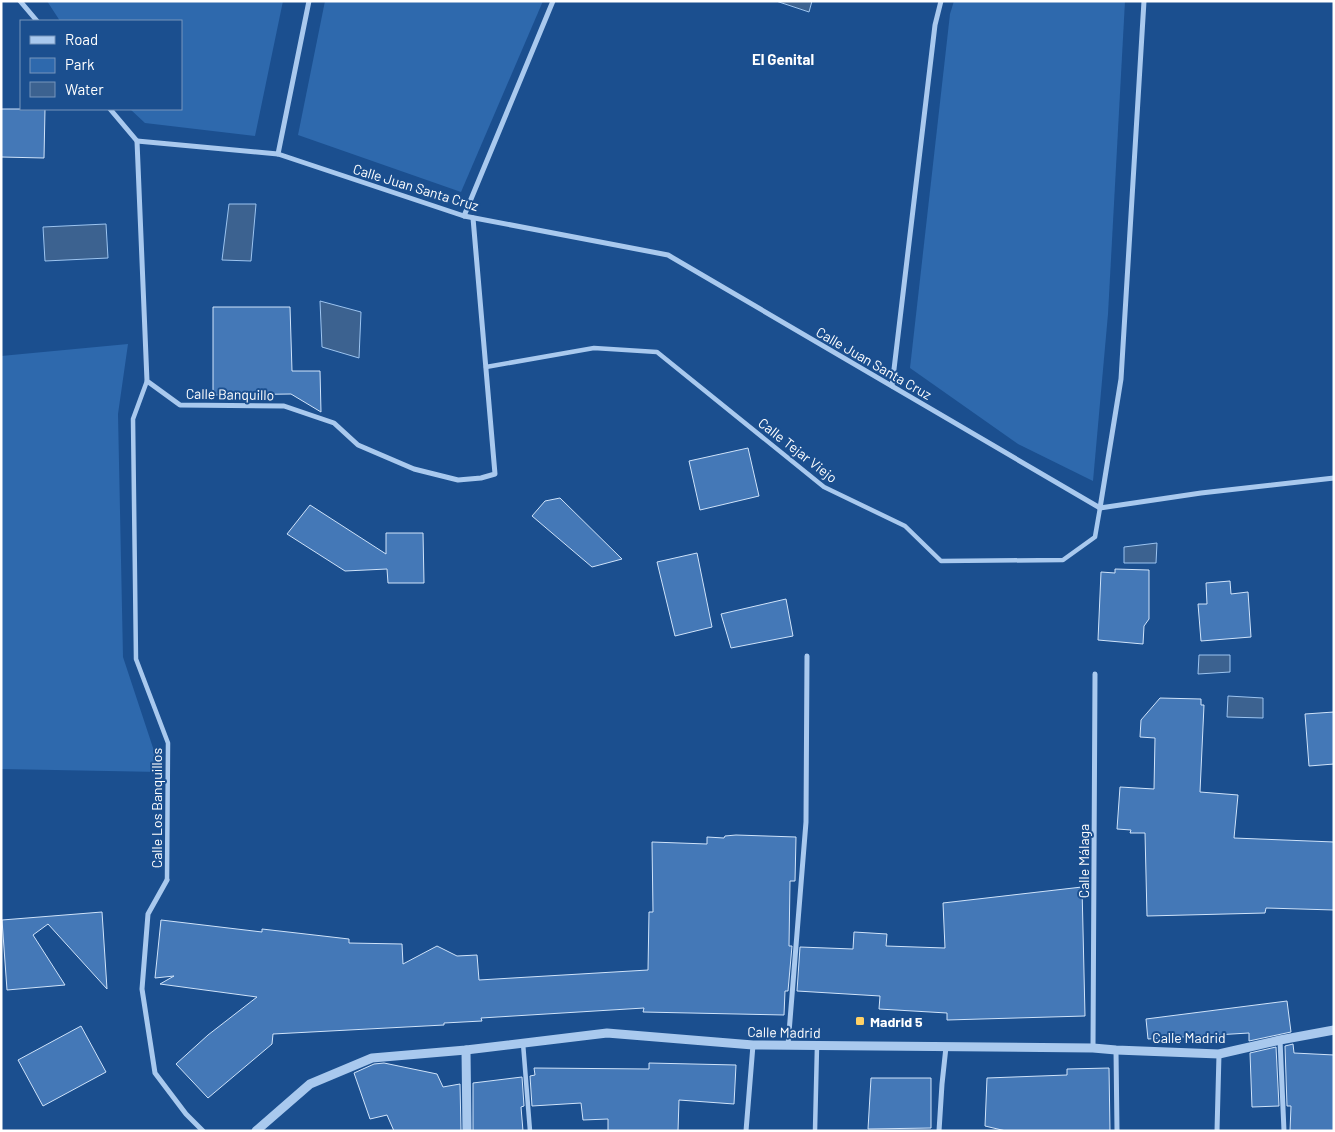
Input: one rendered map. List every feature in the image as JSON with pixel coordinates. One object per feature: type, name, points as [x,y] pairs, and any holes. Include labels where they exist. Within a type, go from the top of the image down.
[{"type":"street","points":[[20,1],[36,20]]},
{"type":"street","points":[[278,154],[309,1]]},
{"type":"street","points":[[464,216],[553,1]]},
{"type":"street","points":[[892,386],[934,35],[941,1]]},
{"type":"street","points":[[1144,1],[1121,379],[1100,508],[1201,493],[1334,478]]},
{"type":"street","points":[[111,110],[137,141],[147,381]]},
{"type":"street","name":"Calle Juan Santa Cruz","points":[[137,141],[278,154],[464,216],[668,255],[1100,508]]},
{"type":"street","points":[[474,218],[486,367]]},
{"type":"street","name":"Calle Tejar Viejo","points":[[486,367],[594,348],[657,352],[824,487],[904,526],[940,561],[1063,560],[1095,537],[1100,508]]},
{"type":"street","name":"Calle Banquillo","points":[[147,381],[180,405],[284,406],[334,423],[358,445],[414,469],[458,480],[481,478],[495,474],[486,367]]},
{"type":"street","name":"Calle Los Banquillos","points":[[147,381],[133,419],[136,659],[168,743],[167,880],[148,914],[142,989],[155,1073],[186,1114],[203,1131]]},
{"type":"street","points":[[788,1046],[806,822],[807,656]]},
{"type":"street","name":"Calle Málaga","points":[[1093,1048],[1094,674]]},
{"type":"street","name":"Calle Madrid","points":[[256,1131],[310,1084],[372,1058],[466,1050],[607,1033],[753,1045],[1093,1048],[1219,1054],[1334,1030]]},
{"type":"street","points":[[1280,1040],[1284,1131]]},
{"type":"street","points":[[523,1043],[530,1131]]},
{"type":"street","points":[[746,1131],[753,1045]]},
{"type":"street","points":[[815,1131],[817,1046]]},
{"type":"street","points":[[939,1131],[946,1047]]},
{"type":"street","points":[[466,1050],[467,1131]]},
{"type":"street","points":[[1116,1050],[1117,1131]]},
{"type":"street","points":[[1217,1131],[1219,1054]]},
{"type":"green space","points":[[47,1],[283,1],[255,136],[145,123],[131,110],[182,110],[182,20],[59,20]]},
{"type":"green space","points":[[325,1],[543,1],[461,192],[298,135]]},
{"type":"green space","points":[[954,1],[1125,1],[1108,314],[1093,481],[1018,444],[910,368],[950,14]]},
{"type":"green space","points":[[128,344],[118,414],[123,657],[161,772],[1,769],[1,356]]},
{"type":"water","points":[[776,1],[812,1],[809,12]]},
{"type":"water","points":[[229,204],[256,204],[251,261],[222,260]]},
{"type":"water","points":[[106,224],[108,258],[45,261],[43,227]]},
{"type":"water","points":[[320,301],[361,312],[359,358],[322,347]]},
{"type":"water","points":[[1157,543],[1156,563],[1124,563],[1124,547]]},
{"type":"water","points":[[1199,655],[1230,655],[1230,672],[1198,674]]},
{"type":"water","points":[[1228,696],[1263,698],[1263,718],[1227,717]]},
{"type":"building","points":[[1,109],[45,110],[44,158],[1,157]]},
{"type":"building","points":[[213,307],[290,307],[292,371],[320,371],[321,412],[291,394],[213,395]]},
{"type":"building","points":[[748,448],[759,496],[700,510],[689,461]]},
{"type":"building","points":[[560,498],[622,559],[592,567],[532,516],[545,501]]},
{"type":"building","points":[[310,505],[386,554],[386,533],[423,533],[424,583],[388,583],[387,569],[345,571],[287,534]]},
{"type":"building","points":[[697,553],[712,627],[675,636],[657,562]]},
{"type":"building","points":[[1115,569],[1149,570],[1149,619],[1144,626],[1143,644],[1098,640],[1101,572],[1115,573]]},
{"type":"building","points":[[1230,581],[1231,594],[1248,592],[1251,637],[1201,641],[1198,604],[1207,604],[1206,583]]},
{"type":"building","points":[[786,599],[793,636],[731,648],[721,614]]},
{"type":"building","points":[[1160,698],[1201,699],[1201,705],[1204,705],[1200,792],[1238,795],[1234,838],[1334,842],[1334,910],[1266,908],[1265,913],[1147,916],[1145,833],[1130,833],[1131,830],[1117,829],[1120,787],[1154,789],[1155,738],[1140,737],[1141,720]]},
{"type":"building","points":[[1334,712],[1334,764],[1309,766],[1305,714]]},
{"type":"building","points":[[725,836],[796,837],[795,881],[790,881],[789,946],[792,946],[788,991],[785,991],[784,1015],[643,1012],[644,1008],[481,1018],[482,1021],[444,1023],[444,1025],[273,1034],[272,1044],[208,1098],[176,1064],[208,1035],[257,997],[160,984],[174,976],[155,978],[161,920],[262,932],[262,929],[349,939],[349,943],[402,944],[403,964],[437,946],[457,956],[477,955],[479,980],[648,970],[649,912],[653,912],[652,842],[707,844],[707,837],[724,838]]},
{"type":"building","points":[[1082,887],[1085,1016],[947,1020],[947,1013],[879,1009],[880,996],[797,991],[800,947],[853,949],[854,932],[887,934],[886,946],[945,948],[943,903]]},
{"type":"building","points":[[102,912],[107,989],[48,924],[33,935],[65,985],[7,990],[2,920]]},
{"type":"building","points":[[1287,1001],[1291,1032],[1249,1041],[1249,1033],[1148,1039],[1146,1019]]},
{"type":"building","points":[[81,1026],[106,1072],[43,1106],[18,1060]]},
{"type":"building","points":[[1293,1044],[1294,1053],[1334,1055],[1334,1131],[1290,1131],[1291,1106],[1287,1106],[1285,1046]]},
{"type":"building","points":[[1276,1047],[1279,1106],[1252,1107],[1250,1053]]},
{"type":"building","points":[[384,1063],[437,1074],[443,1087],[460,1084],[461,1131],[394,1131],[387,1115],[370,1119],[354,1073],[374,1064]]},
{"type":"building","points":[[649,1063],[736,1065],[734,1104],[679,1100],[678,1131],[608,1131],[608,1119],[583,1120],[581,1103],[532,1106],[530,1076],[535,1075],[534,1068],[649,1069]]},
{"type":"building","points":[[1109,1068],[1110,1131],[1006,1131],[985,1126],[987,1078],[1067,1075],[1067,1069]]},
{"type":"building","points":[[522,1077],[524,1106],[521,1107],[523,1131],[473,1131],[473,1083]]},
{"type":"building","points":[[871,1078],[931,1078],[931,1128],[868,1129]]},
{"type":"place","name":"Madrid 5","points":[[860,1021]]},
{"type":"district","name":"El Genital","points":[[783,59]]}]
